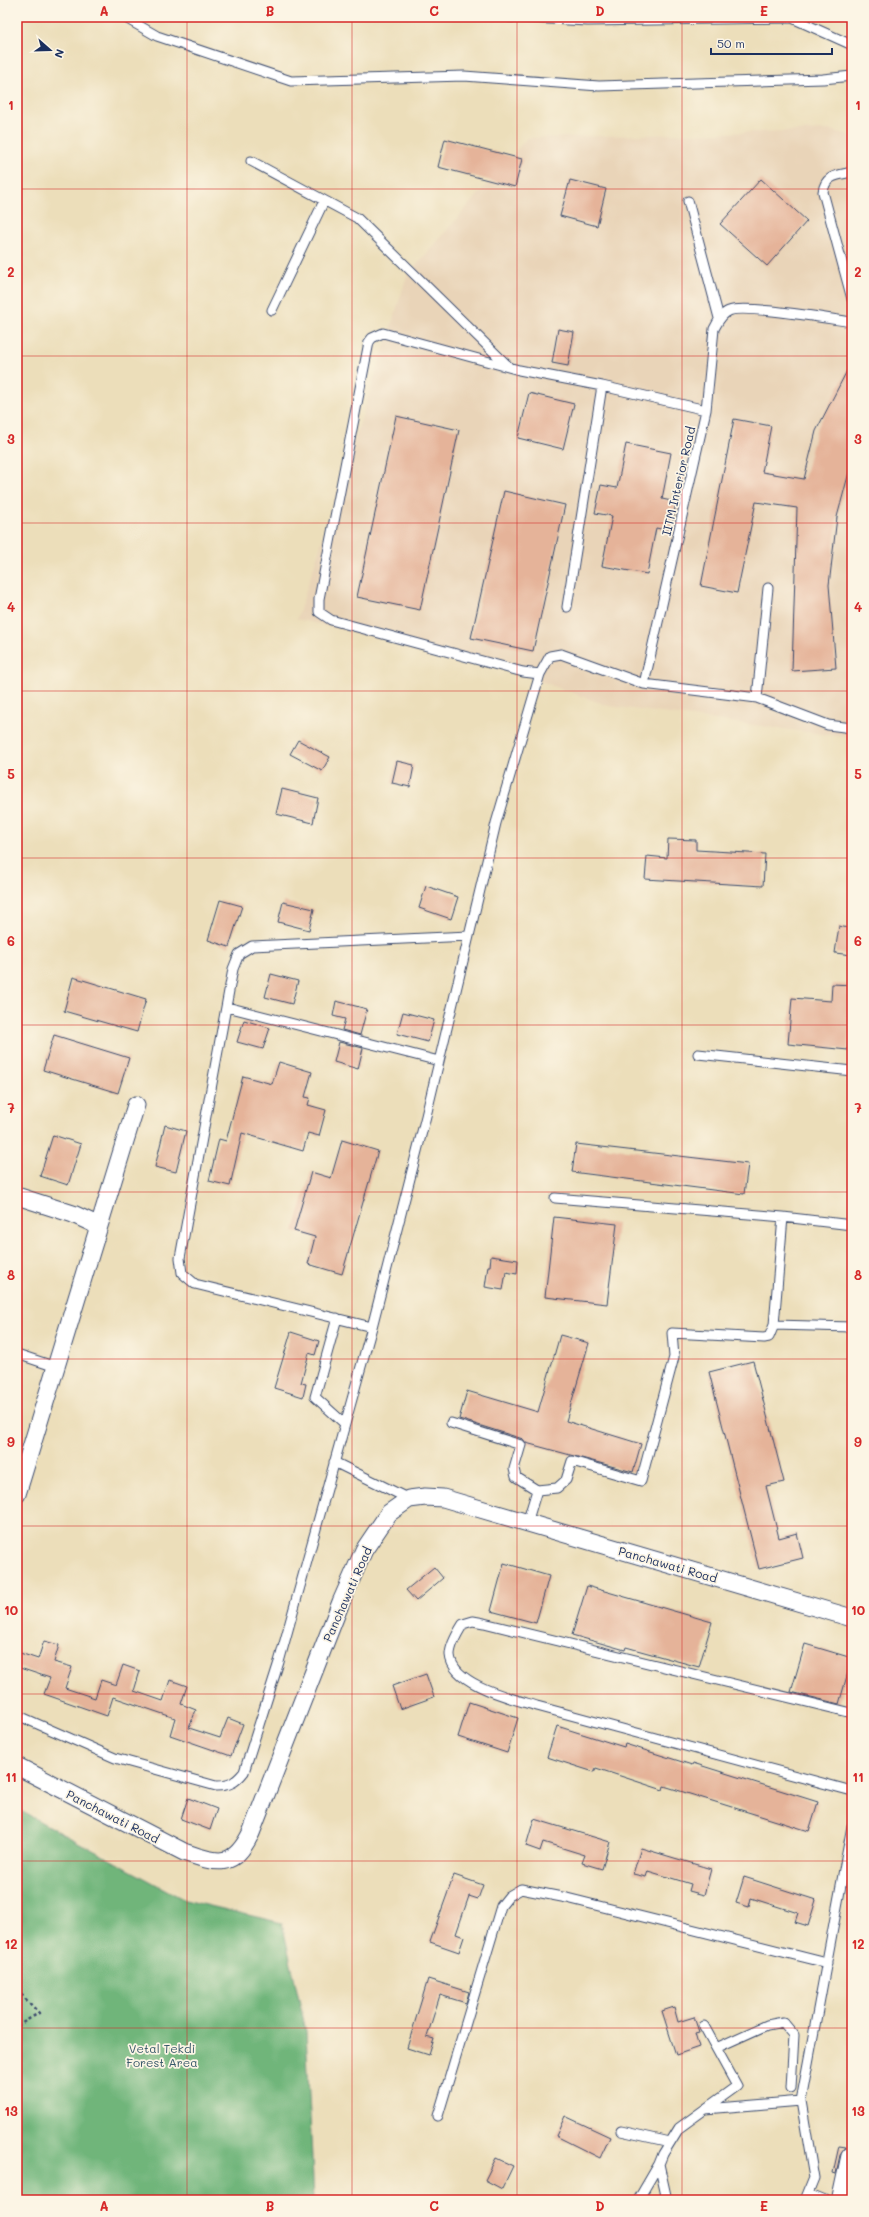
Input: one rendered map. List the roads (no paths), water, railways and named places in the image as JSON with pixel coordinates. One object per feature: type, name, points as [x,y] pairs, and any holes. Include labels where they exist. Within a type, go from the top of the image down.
[{"type":"main road","points":[[843,2200],[852,2158]]},
{"type":"street","points":[[17,1494],[136,1105]]},
{"type":"street","points":[[17,1196],[73,1214],[99,1226]]},
{"type":"street","name":"Panchawati Road","points":[[17,1766],[184,1852],[206,1860],[226,1861],[242,1851],[251,1833],[341,1602],[364,1550],[389,1513],[409,1499],[425,1496],[443,1498],[852,1618]]},
{"type":"lane","points":[[124,17],[157,36],[291,81],[464,76],[599,86],[824,79],[852,76]]},
{"type":"lane","points":[[509,17],[588,21],[792,18],[852,45]]},
{"type":"lane","points":[[251,160],[357,218],[509,367]]},
{"type":"lane","points":[[852,172],[829,179],[823,192],[852,299]]},
{"type":"lane","points":[[272,310],[324,201]]},
{"type":"lane","points":[[688,201],[720,318],[729,311],[748,308],[852,322]]},
{"type":"lane","name":"IITM Interior Road","points":[[644,684],[706,410],[714,329],[720,318]]},
{"type":"lane","points":[[540,674],[523,672],[331,620],[319,612],[318,606],[367,347],[372,338],[383,333],[509,367],[602,386],[706,410]]},
{"type":"lane","points":[[567,607],[602,386]]},
{"type":"lane","points":[[757,698],[768,588]]},
{"type":"lane","points":[[17,1715],[115,1758],[216,1786],[226,1786],[236,1781],[244,1772],[279,1662],[372,1327],[439,1062],[496,824],[540,674],[550,656],[561,654],[644,684],[757,698],[828,725],[852,728]]},
{"type":"lane","points":[[372,1327],[195,1284],[182,1273],[180,1258],[237,958],[242,951],[252,946],[469,936]]},
{"type":"lane","points":[[227,1007],[439,1062]]},
{"type":"lane","points":[[698,1054],[852,1071]]},
{"type":"lane","points":[[555,1198],[783,1216],[852,1225]]},
{"type":"lane","points":[[451,1424],[521,1444],[514,1469],[516,1477],[537,1490],[558,1488],[566,1480],[572,1461],[641,1481],[674,1357],[672,1334],[769,1337],[774,1325],[783,1216]]},
{"type":"lane","points":[[337,1318],[315,1397],[345,1424]]},
{"type":"lane","points":[[774,1325],[852,1327]]},
{"type":"lane","points":[[17,1354],[56,1367]]},
{"type":"lane","points":[[334,1462],[409,1499]]},
{"type":"lane","points":[[527,1522],[537,1490]]},
{"type":"lane","points":[[852,1713],[484,1622],[473,1621],[463,1624],[455,1637],[450,1655],[456,1670],[466,1679],[506,1696],[537,1706],[852,1791]]},
{"type":"lane","points":[[825,2200],[807,2196],[814,2178],[801,2101],[852,1826]]},
{"type":"lane","points":[[438,2116],[501,1906],[510,1896],[521,1889],[567,1898],[827,1963]]},
{"type":"lane","points":[[716,2048],[767,2025],[783,2022],[794,2035],[791,2088]]},
{"type":"lane","points":[[638,2200],[679,2128],[737,2086],[704,2026]]},
{"type":"lane","points":[[705,2109],[801,2101]]},
{"type":"lane","points":[[621,2131],[670,2142]]},
{"type":"lane","points":[[659,2164],[667,2200]]},
{"type":"park label","name":"Vetal Tekdi Forest Area","points":[[162,2055]]}]
